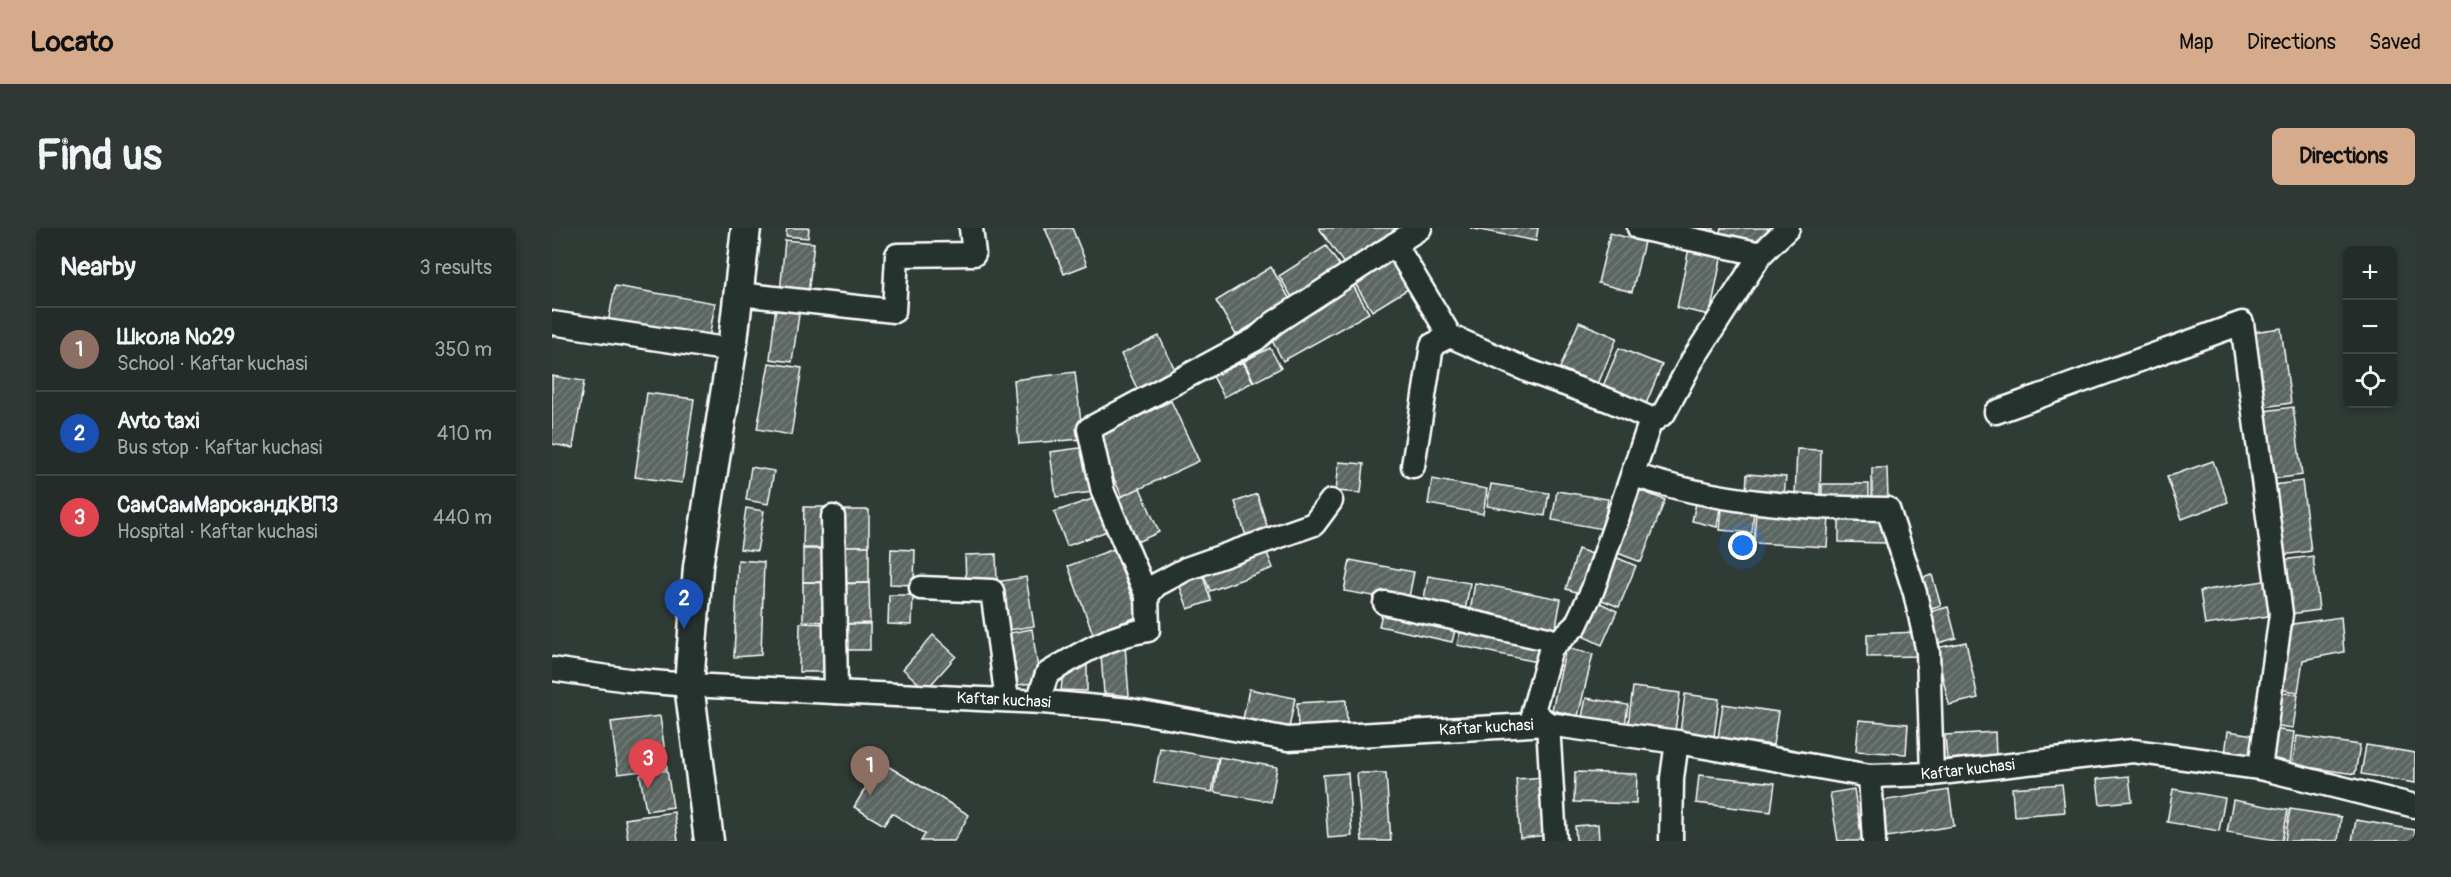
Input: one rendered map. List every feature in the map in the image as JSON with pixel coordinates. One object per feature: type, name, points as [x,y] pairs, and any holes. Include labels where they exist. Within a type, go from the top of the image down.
[{"type":"main road","points":[[709,841],[689,685],[698,567],[732,350],[746,228]]},
{"type":"street","points":[[739,294],[894,311],[897,255],[974,254],[971,228]]},
{"type":"street","points":[[1038,701],[1047,674],[1087,650],[1129,633],[1148,630],[1147,596],[1103,492],[1089,429],[1256,339],[1274,323],[1420,228]]},
{"type":"street","points":[[1640,228],[1761,254]]},
{"type":"street","points":[[1555,841],[1548,724],[1533,711],[1551,648],[1576,625],[1615,534],[1650,423],[1664,413],[1692,362],[1761,254],[1788,228]]},
{"type":"street","points":[[1395,244],[1450,336],[1529,371],[1611,401],[1647,417],[1650,423]]},
{"type":"street","points":[[552,323],[732,350]]},
{"type":"street","points":[[1996,412],[2242,323],[2281,614],[2260,768]]},
{"type":"street","points":[[1413,466],[1432,345],[1450,336]]},
{"type":"street","points":[[1634,475],[1665,485],[1734,501],[1821,508],[1888,509],[1915,593],[1928,652],[1932,774]]},
{"type":"street","points":[[1147,596],[1156,585],[1186,569],[1314,524],[1331,501]]},
{"type":"street","points":[[834,517],[836,692]]},
{"type":"street","points":[[921,588],[992,591],[1007,700]]},
{"type":"street","points":[[1385,603],[1548,639],[1551,648]]},
{"type":"street","name":"Kaftar kuchasi","points":[[552,669],[628,680],[689,685],[1038,701],[1130,710],[1288,739],[1548,724],[1677,742],[1870,776],[1932,774],[2133,751],[2260,768],[2415,806]]},
{"type":"street","points":[[1671,841],[1672,778],[1677,742]]},
{"type":"street","points":[[1870,776],[1874,841]]},
{"type":"building","points":[[787,228],[809,228],[808,238],[786,236]]},
{"type":"building","points":[[1045,228],[1072,228],[1087,265],[1064,274]]},
{"type":"building","points":[[1319,228],[1400,228],[1346,267]]},
{"type":"building","points":[[1470,228],[1538,228],[1536,241]]},
{"type":"building","points":[[1674,228],[1714,228],[1713,236]]},
{"type":"building","points":[[1721,228],[1768,228],[1765,244],[1719,235]]},
{"type":"building","points":[[1610,233],[1644,242],[1632,292],[1598,283]]},
{"type":"building","points":[[785,240],[814,243],[808,295],[780,293]]},
{"type":"building","points":[[1326,246],[1342,269],[1293,299],[1279,276]]},
{"type":"building","points":[[1689,248],[1722,254],[1710,315],[1677,308]]},
{"type":"building","points":[[1396,257],[1413,286],[1372,311],[1354,282]]},
{"type":"building","points":[[1271,267],[1291,301],[1236,335],[1216,301]]},
{"type":"building","points":[[1352,284],[1369,313],[1283,361],[1269,335]]},
{"type":"building","points":[[615,286],[715,303],[709,339],[608,323]]},
{"type":"building","points":[[776,305],[800,308],[792,362],[770,359]]},
{"type":"building","points":[[1579,322],[1617,338],[1598,384],[1560,368]]},
{"type":"building","points":[[2281,328],[2291,403],[2264,407],[2253,332]]},
{"type":"building","points":[[1159,336],[1178,376],[1140,395],[1121,354]]},
{"type":"building","points":[[1270,348],[1281,368],[1254,382],[1244,361]]},
{"type":"building","points":[[1619,348],[1662,365],[1646,404],[1603,386]]},
{"type":"building","points":[[1243,362],[1253,382],[1224,397],[1213,376]]},
{"type":"building","points":[[769,363],[802,368],[791,435],[757,429]]},
{"type":"building","points":[[1075,372],[1083,439],[1019,444],[1014,380]]},
{"type":"building","points":[[552,376],[584,381],[573,448],[552,444]]},
{"type":"building","points":[[647,393],[694,399],[682,483],[635,477]]},
{"type":"building","points":[[1171,401],[1199,461],[1122,497],[1096,437]]},
{"type":"building","points":[[2293,407],[2302,475],[2274,479],[2264,411]]},
{"type":"building","points":[[1087,447],[1092,492],[1056,497],[1050,452]]},
{"type":"building","points":[[1797,449],[1821,450],[1820,498],[1795,496]]},
{"type":"building","points":[[2213,461],[2228,502],[2182,519],[2167,477]]},
{"type":"building","points":[[1339,462],[1364,464],[1361,493],[1336,491]]},
{"type":"building","points":[[751,467],[774,471],[768,504],[746,500]]},
{"type":"building","points":[[1872,468],[1887,468],[1888,500],[1872,500]]},
{"type":"building","points":[[1747,474],[1786,477],[1784,495],[1746,492]]},
{"type":"building","points":[[1432,479],[1487,489],[1483,514],[1428,504]]},
{"type":"building","points":[[2302,481],[2311,551],[2283,555],[2274,485]]},
{"type":"building","points":[[1491,484],[1549,493],[1545,516],[1487,506]]},
{"type":"building","points":[[1822,484],[1869,484],[1869,499],[1822,498]]},
{"type":"building","points":[[1140,488],[1159,532],[1137,542],[1118,498]]},
{"type":"building","points":[[1639,490],[1665,500],[1641,562],[1615,552]]},
{"type":"building","points":[[1557,491],[1608,499],[1603,529],[1552,520]]},
{"type":"building","points":[[1257,494],[1269,532],[1247,539],[1235,502]]},
{"type":"building","points":[[1098,497],[1110,530],[1067,546],[1054,512]]},
{"type":"building","points":[[1696,503],[1720,508],[1717,527],[1692,521]]},
{"type":"building","points":[[804,507],[830,507],[829,548],[803,548]]},
{"type":"building","points":[[746,508],[764,511],[757,551],[740,549]]},
{"type":"building","points":[[1722,508],[1754,511],[1752,533],[1720,530]]},
{"type":"building","points":[[838,510],[869,510],[869,546],[838,546]]},
{"type":"building","points":[[1756,511],[1829,516],[1827,547],[1754,543]]},
{"type":"building","points":[[1839,517],[1886,517],[1886,543],[1839,542]]},
{"type":"building","points":[[838,546],[869,546],[869,583],[838,583]]},
{"type":"building","points":[[803,549],[829,549],[830,582],[803,582]]},
{"type":"building","points":[[891,549],[915,550],[914,585],[890,584]]},
{"type":"building","points":[[1114,549],[1139,616],[1093,634],[1068,566]]},
{"type":"building","points":[[1578,549],[1595,555],[1583,594],[1566,589]]},
{"type":"building","points":[[1267,553],[1273,568],[1210,591],[1204,575]]},
{"type":"building","points":[[996,554],[997,581],[966,582],[965,555]]},
{"type":"building","points":[[1613,556],[1636,566],[1619,607],[1595,597]]},
{"type":"building","points":[[2313,556],[2319,610],[2290,614],[2283,560]]},
{"type":"building","points":[[738,560],[764,562],[761,655],[734,657]]},
{"type":"building","points":[[1350,560],[1414,572],[1408,602],[1344,591]]},
{"type":"building","points":[[1932,575],[1941,606],[1925,611],[1916,580]]},
{"type":"building","points":[[1203,576],[1211,601],[1188,609],[1179,584]]},
{"type":"building","points":[[1428,576],[1470,583],[1464,617],[1422,610]]},
{"type":"building","points":[[1026,577],[1034,626],[1009,630],[1001,581]]},
{"type":"building","points":[[2270,580],[2275,615],[2205,625],[2200,591]]},
{"type":"building","points":[[803,582],[830,583],[829,622],[803,621]]},
{"type":"building","points":[[869,583],[870,623],[839,624],[838,584]]},
{"type":"building","points":[[1475,583],[1561,599],[1555,632],[1469,617]]},
{"type":"building","points":[[889,595],[913,595],[912,625],[888,624]]},
{"type":"building","points":[[1594,600],[1617,611],[1602,645],[1578,634]]},
{"type":"building","points":[[1948,607],[1956,638],[1935,644],[1926,613]]},
{"type":"building","points":[[1383,609],[1456,626],[1452,642],[1379,626]]},
{"type":"building","points":[[2341,617],[2344,652],[2303,660],[2298,692],[2278,689],[2286,625]]},
{"type":"building","points":[[800,623],[829,624],[828,672],[799,672]]},
{"type":"building","points":[[839,624],[870,624],[870,650],[839,650]]},
{"type":"building","points":[[1461,627],[1541,644],[1537,662],[1457,645]]},
{"type":"building","points":[[1032,629],[1040,682],[1018,685],[1010,633]]},
{"type":"building","points":[[1919,632],[1920,656],[1867,657],[1867,634]]},
{"type":"building","points":[[933,635],[956,656],[926,690],[903,669]]},
{"type":"building","points":[[1966,642],[1978,698],[1949,705],[1936,648]]},
{"type":"building","points":[[1125,645],[1129,696],[1104,693],[1101,655]]},
{"type":"building","points":[[1566,648],[1593,654],[1578,716],[1552,710]]},
{"type":"building","points":[[1087,660],[1087,691],[1061,690],[1063,674]]},
{"type":"building","points":[[1633,687],[1680,693],[1675,731],[1628,725]]},
{"type":"building","points":[[1249,689],[1295,698],[1289,728],[1243,719]]},
{"type":"building","points":[[2277,692],[2298,695],[2293,728],[2272,725]]},
{"type":"building","points":[[1685,694],[1719,699],[1714,737],[1680,733]]},
{"type":"building","points":[[1586,698],[1628,705],[1625,725],[1582,717]]},
{"type":"building","points":[[1346,700],[1347,726],[1298,728],[1297,703]]},
{"type":"building","points":[[1723,704],[1778,712],[1773,745],[1718,738]]},
{"type":"building","points":[[660,716],[667,768],[618,774],[611,722]]},
{"type":"building","points":[[1859,720],[1908,724],[1906,754],[1856,751]]},
{"type":"building","points":[[2272,729],[2294,732],[2290,764],[2267,761]]},
{"type":"building","points":[[2228,731],[2260,736],[2257,758],[2225,754]]},
{"type":"building","points":[[1995,732],[1996,756],[1947,759],[1945,735]]},
{"type":"building","points":[[2297,736],[2360,745],[2355,774],[2292,765]]},
{"type":"building","points":[[2366,745],[2415,753],[2415,783],[2361,774]]},
{"type":"building","points":[[1160,748],[1218,758],[1212,792],[1154,783]]},
{"type":"building","points":[[1219,757],[1277,767],[1271,802],[1214,792]]},
{"type":"building","points":[[881,762],[969,815],[954,841],[921,841],[925,834],[892,813],[884,825],[854,807]]},
{"type":"building","points":[[667,770],[673,807],[646,811],[640,775]]},
{"type":"building","points":[[1575,772],[1637,774],[1636,804],[1574,802]]},
{"type":"building","points":[[1348,773],[1352,836],[1328,838],[1323,775]]},
{"type":"building","points":[[1357,773],[1386,773],[1391,841],[1362,841]]},
{"type":"building","points":[[1699,775],[1775,783],[1771,812],[1696,803]]},
{"type":"building","points":[[2129,776],[2132,801],[2100,804],[2097,779]]},
{"type":"building","points":[[1545,777],[1549,835],[1520,838],[1516,779]]},
{"type":"building","points":[[2062,784],[2065,812],[2014,816],[2012,788]]},
{"type":"building","points":[[1854,789],[1862,841],[1838,841],[1830,793]]},
{"type":"building","points":[[2173,789],[2225,798],[2219,831],[2167,822]]},
{"type":"building","points":[[1949,790],[1954,826],[1887,837],[1881,801]]},
{"type":"building","points":[[2233,800],[2288,810],[2282,841],[2227,832]]},
{"type":"building","points":[[2290,809],[2341,817],[2338,841],[2285,841]]},
{"type":"building","points":[[674,812],[678,841],[628,841],[625,819]]},
{"type":"building","points":[[2356,820],[2415,830],[2415,841],[2352,841]]},
{"type":"building","points":[[1598,824],[1599,841],[1576,841],[1575,826]]},
{"type":"place","name":"Avto taxi","points":[[684,629]]},
{"type":"place","name":"СамСамМарокандКВП3","points":[[648,789]]},
{"type":"place","name":"Школа №29","points":[[870,796]]}]
